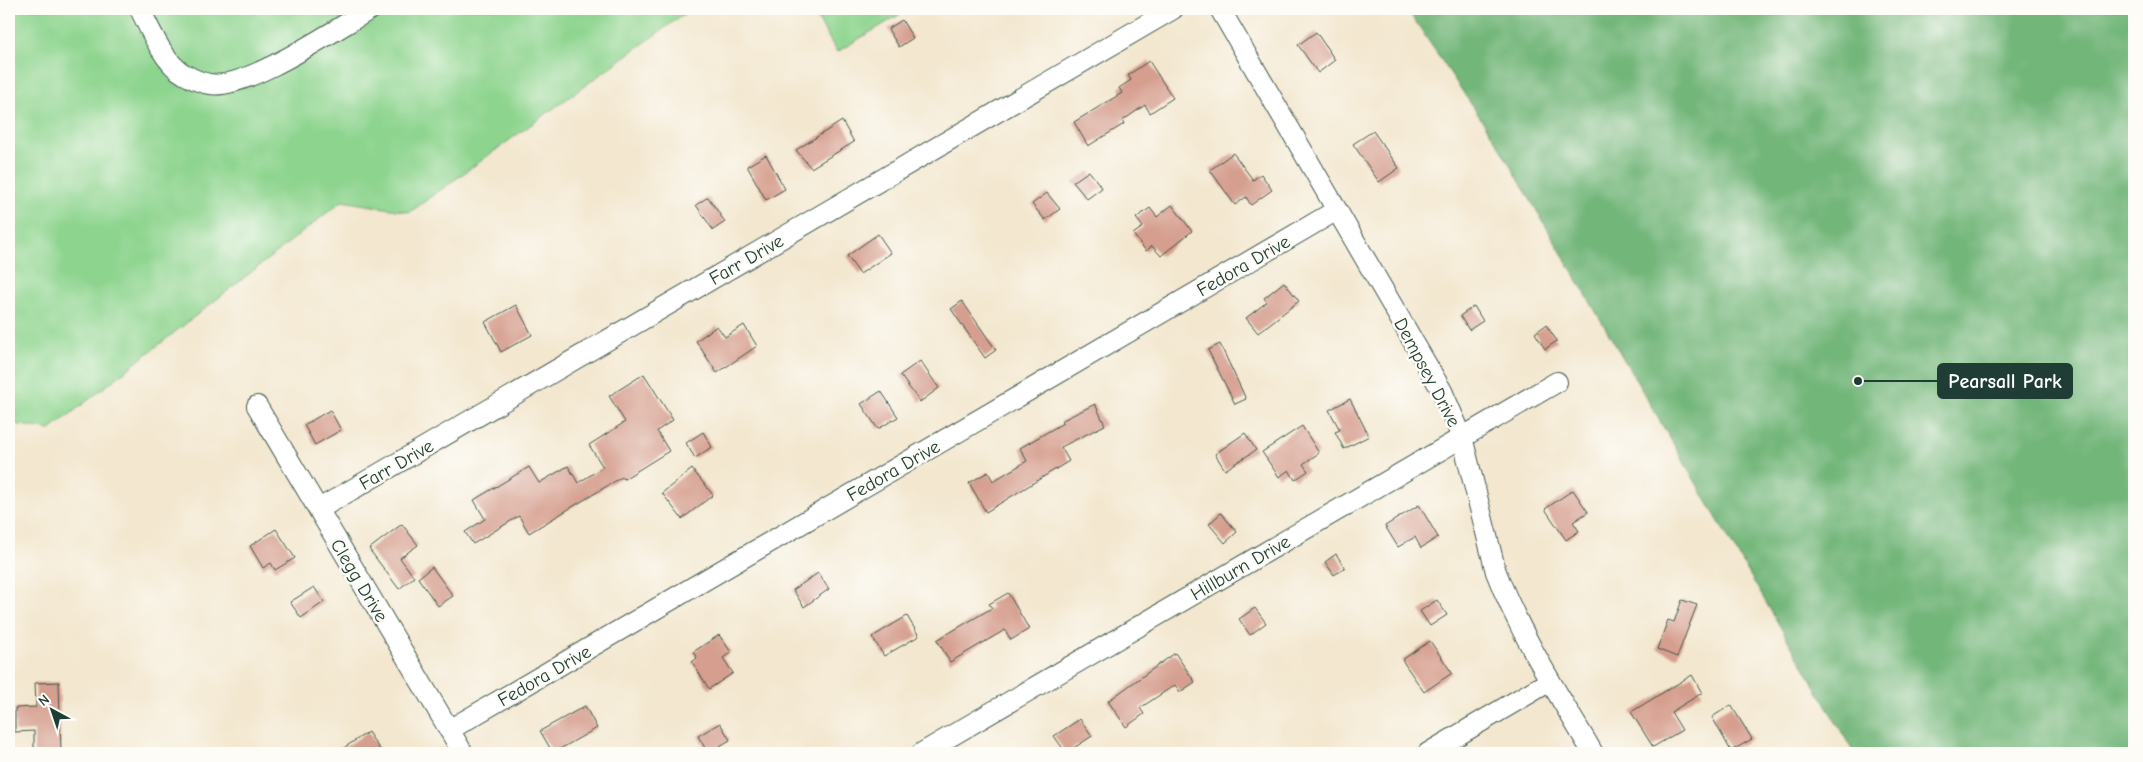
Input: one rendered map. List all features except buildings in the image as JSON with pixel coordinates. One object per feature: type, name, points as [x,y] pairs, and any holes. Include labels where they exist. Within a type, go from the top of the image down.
[{"type":"street","points":[[140,9],[159,48],[183,74],[210,84],[234,82],[258,74],[371,9]]},
{"type":"street","name":"Farr Drive","points":[[319,509],[1173,9]]},
{"type":"street","name":"Dempsey Drive","points":[[1220,9],[1442,391],[1462,437],[1496,572],[1518,622],[1592,753]]},
{"type":"street","name":"Fedora Drive","points":[[449,730],[1338,210]]},
{"type":"street","name":"Hillburn Drive","points":[[922,753],[1557,382]]},
{"type":"street","name":"Clegg Drive","points":[[257,406],[463,753]]},
{"type":"street","points":[[1428,753],[1550,681]]},
{"type":"green space","points":[[9,9],[691,9],[410,212],[342,201],[50,430],[9,423]]},
{"type":"green space","points":[[812,9],[909,9],[837,52]]},
{"type":"green space","points":[[1407,9],[2134,9],[2134,753],[1854,753],[1496,141]]},
{"type":"place","name":"Pearsall Park","points":[[1858,381]]}]
